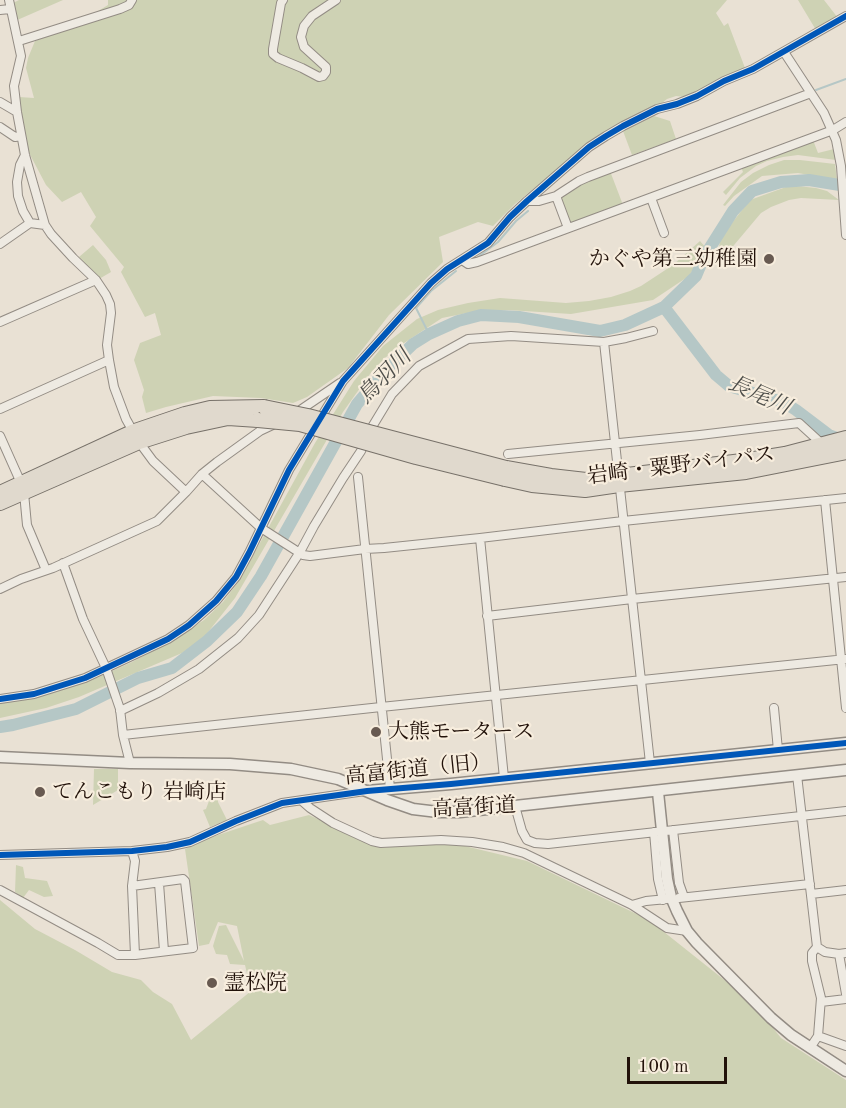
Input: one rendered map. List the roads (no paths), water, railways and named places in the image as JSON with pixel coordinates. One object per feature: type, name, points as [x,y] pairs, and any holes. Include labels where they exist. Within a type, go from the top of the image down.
[{"type":"highway","name":"岩崎・粟野バイパス","points":[[0,503],[23,488],[185,414],[210,408],[264,406],[308,416],[505,474]]},
{"type":"highway","name":"岩崎・粟野バイパス","points":[[135,437],[228,418],[258,420],[300,424],[416,457],[505,474],[619,481],[746,472],[844,452]]},
{"type":"highway","name":"岩崎・粟野バイパス","points":[[619,481],[785,454],[834,441]]},
{"type":"highway","name":"岩崎・粟野バイパス","points":[[0,493],[23,488]]},
{"type":"street","points":[[19,42],[120,9],[129,5],[132,0]]},
{"type":"street","points":[[283,0],[273,54],[319,77],[326,72],[326,67],[304,47],[301,37],[304,26],[312,16],[336,0]]},
{"type":"street","points":[[0,10],[9,5],[19,42],[21,56],[14,86],[17,112],[25,155],[45,225],[73,258],[96,280],[106,295],[111,313],[107,345],[108,360],[114,387],[135,437],[153,461],[186,492]]},
{"type":"street","points":[[0,699],[34,694],[106,670],[168,639],[189,625],[216,601],[236,577],[289,470],[343,381],[431,283],[447,269],[488,243],[527,201],[590,147],[622,126],[657,109],[698,96],[724,81],[753,69],[846,16]]},
{"type":"street","points":[[784,52],[832,130],[841,166],[846,233]]},
{"type":"street","points":[[527,201],[539,201],[556,196],[588,177],[811,93]]},
{"type":"street","points":[[0,102],[17,112]]},
{"type":"street","points":[[462,260],[468,264],[477,262],[832,130],[846,122]]},
{"type":"street","points":[[0,127],[15,137],[21,136]]},
{"type":"street","points":[[25,155],[20,165],[17,182],[18,196],[30,223]]},
{"type":"street","points":[[556,196],[568,228]]},
{"type":"street","points":[[651,198],[664,233]]},
{"type":"street","points":[[0,244],[30,223],[45,225]]},
{"type":"street","points":[[0,322],[96,280]]},
{"type":"street","points":[[120,710],[158,693],[199,669],[238,638],[259,615],[361,451],[388,401],[418,366],[468,339],[511,336],[604,342],[653,331]]},
{"type":"street","points":[[604,342],[650,763]]},
{"type":"street","points":[[0,409],[108,360]]},
{"type":"street","points":[[0,589],[157,521],[202,474],[217,462],[260,431],[299,411],[343,381]]},
{"type":"street","points":[[508,454],[799,423],[834,441]]},
{"type":"street","points":[[0,436],[23,488],[27,525],[46,570]]},
{"type":"street","points":[[202,474],[262,528],[303,555],[310,556],[846,498]]},
{"type":"street","points":[[358,477],[390,788]]},
{"type":"street","points":[[825,500],[832,579],[843,659],[846,708]]},
{"type":"street","points":[[480,538],[504,778]]},
{"type":"street","points":[[63,563],[120,710],[130,763]]},
{"type":"street","points":[[487,616],[846,578]]},
{"type":"street","points":[[123,735],[843,659]]},
{"type":"street","points":[[774,708],[778,750]]},
{"type":"street","name":"高富街道（旧）","points":[[0,855],[132,851],[167,847],[190,842],[282,803],[367,791],[846,743]]},
{"type":"street","name":"高富街道","points":[[0,757],[130,763],[230,764],[291,769],[338,779],[413,809],[438,812],[460,812],[658,792],[846,770]]},
{"type":"street","points":[[797,775],[817,947],[812,953],[812,962],[821,998],[818,1036],[810,1048]]},
{"type":"street","points":[[658,792],[667,879],[671,897],[687,931],[771,1018],[810,1048],[846,1071]]},
{"type":"street","points":[[302,801],[333,823],[372,841],[381,843],[441,840],[471,842],[524,853],[632,905],[668,928],[687,931]]},
{"type":"street","points":[[515,806],[527,840],[548,844],[846,811]]},
{"type":"street","points":[[663,831],[679,883],[681,898],[810,884]]},
{"type":"street","points":[[632,905],[665,899],[658,879],[663,831]]},
{"type":"street","points":[[132,851],[135,861],[132,886],[135,955]]},
{"type":"street","points":[[0,890],[118,955],[194,948],[183,879],[132,886]]},
{"type":"street","points":[[159,883],[164,951]]},
{"type":"street","points":[[811,894],[846,890]]},
{"type":"street","points":[[817,947],[825,952],[842,954],[846,994]]},
{"type":"street","points":[[821,1002],[846,999]]},
{"type":"street","points":[[818,1036],[846,1046]]},
{"type":"waterway","points":[[816,90],[846,79]]},
{"type":"waterway","name":"鳥羽川","points":[[0,727],[76,709],[138,678],[172,668],[207,641],[237,612],[261,576],[357,404],[387,369],[413,344],[458,321],[481,315],[519,317],[600,331],[625,325],[664,307],[696,276],[704,257],[733,211],[752,191],[781,182],[809,180],[846,186]]},
{"type":"waterway","points":[[478,257],[498,242],[528,211]]},
{"type":"waterway","points":[[429,334],[416,308],[431,291],[456,271]]},
{"type":"waterway","name":"長尾川","points":[[664,307],[716,375],[729,386],[783,402],[829,435],[845,441]]},
{"type":"place","name":"かぐや第三幼稚園","points":[[769,259]]},
{"type":"place","name":"大熊モータース","points":[[376,732]]},
{"type":"place","name":"てんこもり 岩崎店","points":[[40,792]]},
{"type":"place","name":"霊松院","points":[[212,983]]}]
